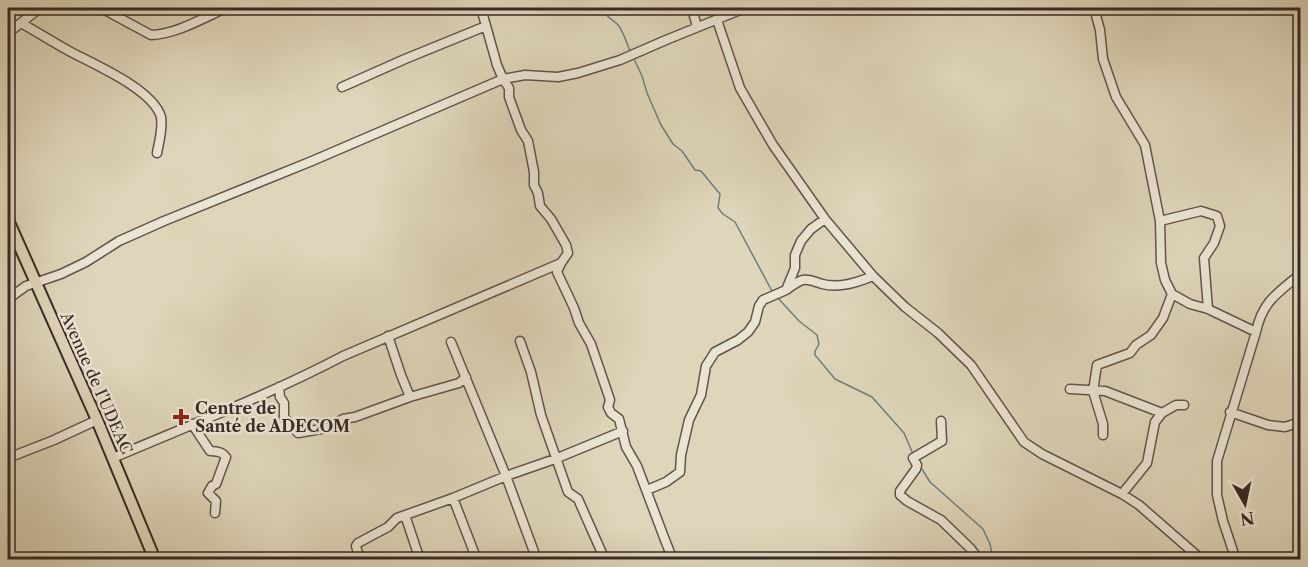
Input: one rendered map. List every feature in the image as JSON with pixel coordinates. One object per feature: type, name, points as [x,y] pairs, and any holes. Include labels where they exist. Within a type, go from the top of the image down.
[{"type":"main road","name":"Avenue de I'UDEAC","points":[[8,220],[98,420],[155,560]]},
{"type":"street","points":[[8,33],[40,8]]},
{"type":"street","points":[[101,8],[151,35],[159,35],[226,8]]},
{"type":"street","points":[[482,8],[503,79],[509,88],[509,97],[521,130],[528,141],[534,185],[540,206],[551,219],[566,245],[568,253],[557,272],[579,323],[591,344],[610,400],[608,407],[611,413],[619,419],[627,447],[637,466],[673,560]]},
{"type":"street","points":[[692,8],[697,27]]},
{"type":"street","points":[[8,299],[26,286],[61,274],[86,262],[119,241],[164,221],[312,161],[503,79],[525,75],[558,77],[578,73],[641,52],[717,20],[731,10],[745,8]]},
{"type":"street","points":[[1094,8],[1100,30],[1103,59],[1116,97],[1145,145],[1160,221],[1161,263],[1165,280],[1172,294],[1256,332]]},
{"type":"street","points":[[1297,8],[1300,14]]},
{"type":"street","points":[[717,20],[740,88],[773,145],[825,219],[873,276],[971,365],[1024,442],[1042,454],[1122,494],[1139,505],[1202,560]]},
{"type":"street","points":[[21,23],[109,71],[147,97],[158,110],[161,118],[162,128],[157,153]]},
{"type":"street","points":[[342,87],[486,26]]},
{"type":"street","points":[[1160,221],[1201,211],[1216,216],[1220,226],[1214,243],[1204,258],[1208,309]]},
{"type":"street","points":[[786,290],[795,268],[795,255],[801,241],[811,229],[825,219]]},
{"type":"street","points":[[113,458],[279,387],[388,336],[561,263]]},
{"type":"street","points":[[1236,560],[1217,495],[1217,461],[1258,319],[1274,296],[1300,272]]},
{"type":"street","points":[[646,490],[666,482],[680,472],[681,455],[689,420],[701,395],[706,366],[715,352],[748,332],[755,322],[763,300],[802,280],[841,285],[856,283],[873,276]]},
{"type":"street","points":[[1103,435],[1103,424],[1093,391],[1098,365],[1130,353],[1136,345],[1151,335],[1163,318],[1172,294]]},
{"type":"street","points":[[388,336],[410,398]]},
{"type":"street","points":[[520,341],[555,459],[568,492],[578,499],[605,560]]},
{"type":"street","points":[[451,342],[506,476],[537,560]]},
{"type":"street","points":[[279,387],[280,397],[284,404],[284,417],[298,433],[327,428],[343,419],[363,415],[459,383],[466,377]]},
{"type":"street","points":[[1070,389],[1105,391],[1162,413]]},
{"type":"street","points":[[1122,494],[1147,463],[1155,422],[1162,413],[1176,405],[1184,405]]},
{"type":"street","points":[[1230,412],[1268,425],[1285,427],[1300,422]]},
{"type":"street","points":[[8,458],[98,420]]},
{"type":"street","points":[[941,421],[942,441],[915,457],[916,469],[900,491],[900,495],[941,520],[972,549],[978,560]]},
{"type":"street","points":[[192,424],[210,451],[218,452],[226,457],[216,484],[212,486],[208,494],[216,501],[215,513]]},
{"type":"street","points":[[360,560],[356,546],[358,543],[379,533],[397,518],[623,431]]},
{"type":"street","points":[[453,498],[477,560]]},
{"type":"street","points":[[405,515],[420,560]]},
{"type":"waterway","points":[[601,8],[620,28],[631,53]]},
{"type":"waterway","points":[[633,57],[661,125],[673,144],[682,151],[695,170],[701,171],[720,194],[718,208],[735,222],[772,291]]},
{"type":"waterway","points":[[777,297],[799,321],[817,335],[819,344],[815,355],[835,379],[872,397],[904,433],[913,454]]},
{"type":"waterway","points":[[920,466],[930,482],[983,529],[990,544],[993,560]]},
{"type":"place","name":"Centre de Santé de ADECOM","points":[[181,417]]}]
